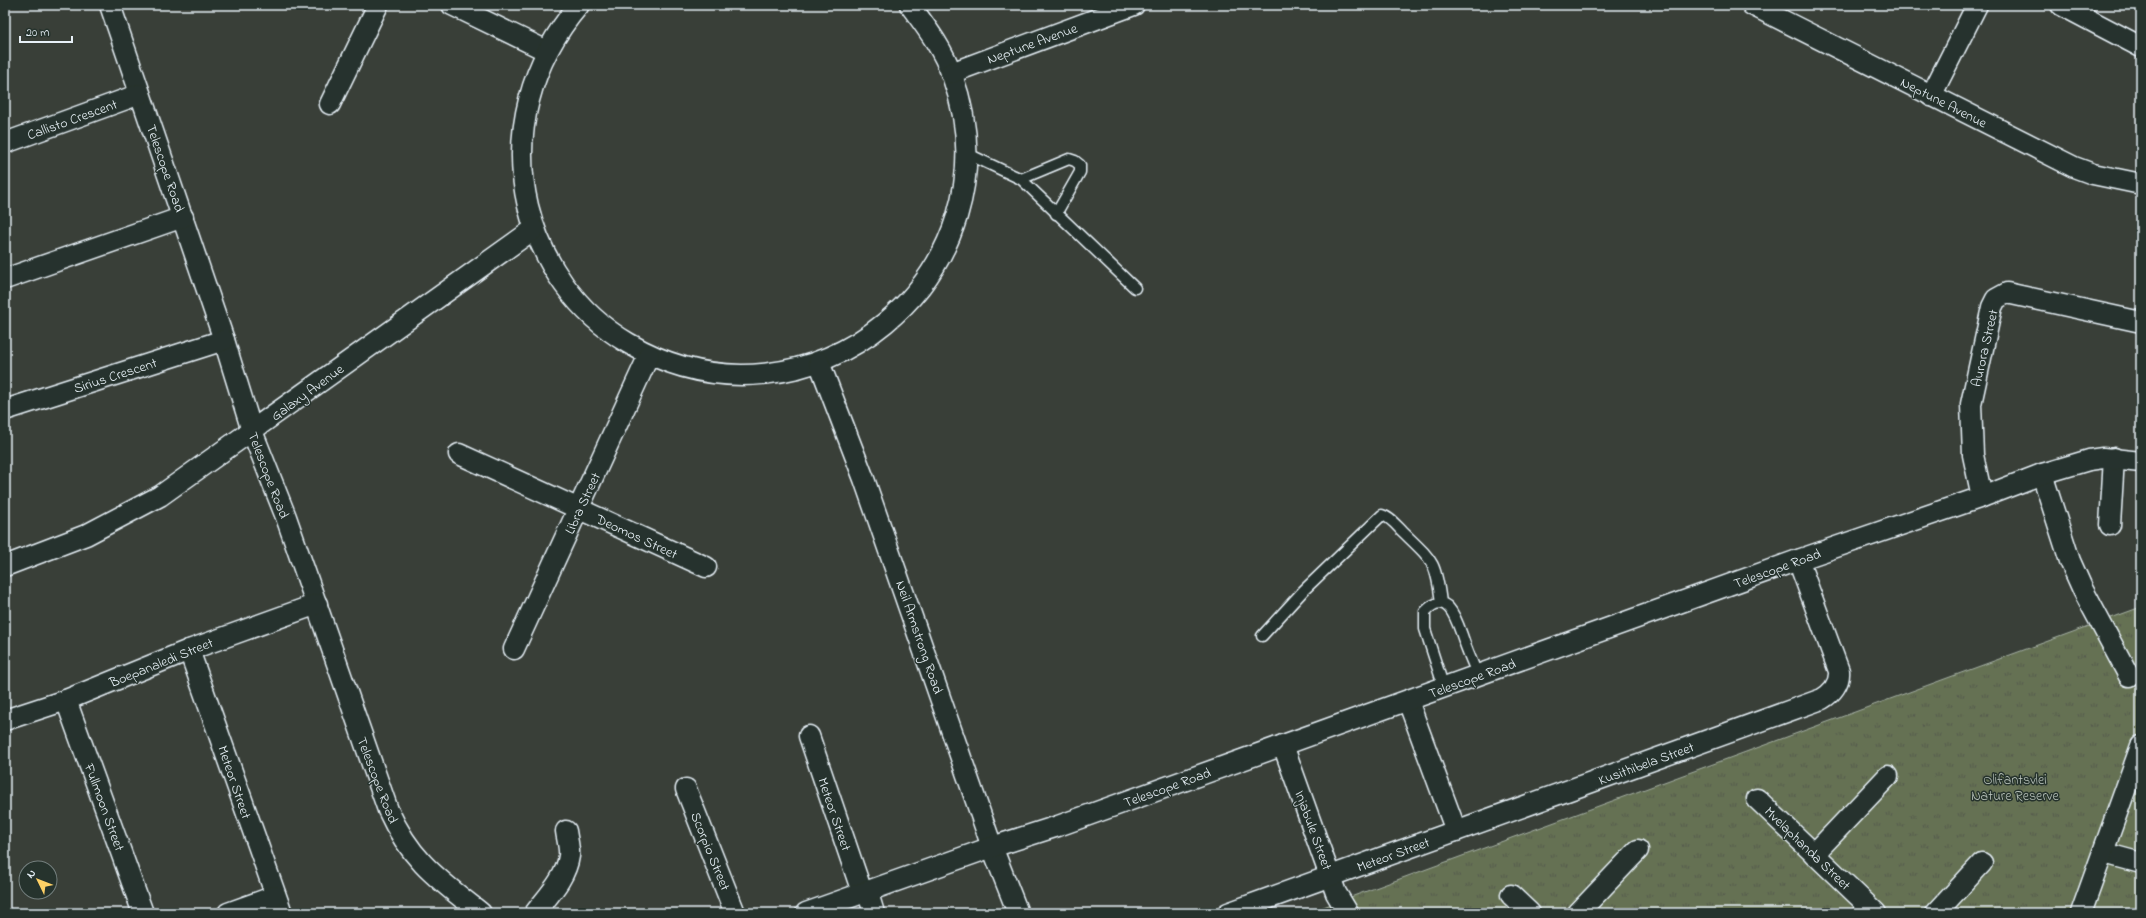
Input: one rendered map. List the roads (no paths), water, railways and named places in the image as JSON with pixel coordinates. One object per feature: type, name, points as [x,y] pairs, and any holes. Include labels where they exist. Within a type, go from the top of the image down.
[{"type":"street","name":"Telescope Road","points":[[110,5],[183,217],[224,340],[252,431],[286,517],[366,750],[397,829],[407,846],[433,875],[481,913]]},
{"type":"street","points":[[330,104],[378,5]]},
{"type":"street","points":[[452,5],[547,51]]},
{"type":"street","points":[[579,5],[565,21],[547,51],[530,93],[521,139],[523,185],[534,229],[553,269],[579,304],[611,333],[649,355],[676,366],[733,376],[762,375],[791,370],[819,362],[868,337],[889,321],[909,302],[940,257],[957,213],[964,180],[966,152],[961,105],[952,73],[932,34],[910,5]]},
{"type":"street","name":"Neptune Avenue","points":[[952,73],[1134,5]]},
{"type":"street","name":"Neptune Avenue","points":[[1752,5],[2074,167],[2093,174],[2141,184]]},
{"type":"street","points":[[1931,96],[1977,5]]},
{"type":"street","points":[[2061,5],[2141,46]]},
{"type":"street","name":"Callisto Crescent","points":[[5,143],[140,94]]},
{"type":"street","points":[[5,279],[183,217]]},
{"type":"street","name":"Galaxy Avenue","points":[[5,566],[86,534],[133,512],[160,496],[534,229]]},
{"type":"street","name":"Aurora Street","points":[[1982,497],[1973,455],[1971,404],[1990,316],[1996,299],[2007,293],[2141,322]]},
{"type":"street","name":"Sirius Crescent","points":[[5,410],[224,340]]},
{"type":"street","name":"Libra Street","points":[[514,650],[649,355]]},
{"type":"street","name":"Neil Armstrong Road","points":[[819,362],[864,479],[992,847],[1018,913]]},
{"type":"street","name":"Deomos Street","points":[[459,454],[706,567]]},
{"type":"street","name":"Telescope Road","points":[[806,913],[864,891],[1058,826],[1798,560],[1982,497],[2042,474],[2089,460],[2114,458],[2141,462]]},
{"type":"street","points":[[2110,525],[2114,458]]},
{"type":"street","points":[[2042,474],[2076,576],[2130,676]]},
{"type":"street","name":"Kusithibela Street","points":[[1456,831],[1826,697],[1836,686],[1839,679],[1839,671],[1798,560]]},
{"type":"street","name":"Boepanaledi Street","points":[[5,720],[66,700],[189,650],[317,604]]},
{"type":"street","name":"Meteor Street","points":[[189,650],[278,904]]},
{"type":"street","name":"Fullmoon Street","points":[[66,700],[143,913]]},
{"type":"street","points":[[1408,701],[1456,831]]},
{"type":"street","name":"Meteor Street","points":[[809,736],[864,891],[874,913]]},
{"type":"street","name":"Injabule Street","points":[[1283,745],[1339,900],[1348,913]]},
{"type":"street","points":[[2081,913],[2104,853],[2141,746]]},
{"type":"street","points":[[1814,854],[1888,776]]},
{"type":"street","name":"Scorpio Street","points":[[686,789],[735,913]]},
{"type":"street","name":"Mvelaphanda Street","points":[[1757,799],[1876,913]]},
{"type":"street","points":[[535,913],[558,883],[566,868],[570,855],[566,831]]},
{"type":"street","name":"Meteor Street","points":[[1331,877],[1456,831]]},
{"type":"street","points":[[1578,913],[1638,850]]},
{"type":"street","points":[[2104,853],[2141,863]]},
{"type":"street","points":[[1936,913],[1982,863]]},
{"type":"street","points":[[1228,913],[1331,877]]},
{"type":"street","points":[[1511,896],[1530,913]]},
{"type":"street","points":[[228,913],[278,904]]},
{"type":"lane","points":[[966,152],[1021,179],[1134,288]]},
{"type":"lane","points":[[1021,179],[1069,159],[1076,161],[1080,165],[1080,172],[1056,214]]},
{"type":"lane","points":[[1262,636],[1304,590],[1382,515],[1395,524],[1430,558],[1438,579],[1441,603]]},
{"type":"lane","points":[[1441,603],[1452,610],[1456,617],[1478,676]]},
{"type":"lane","points":[[1441,603],[1429,607],[1425,612],[1424,617],[1429,646],[1444,688]]},
{"type":"park label","name":"Olifantsvlei Nature Reserve","points":[[2015,788]]}]
